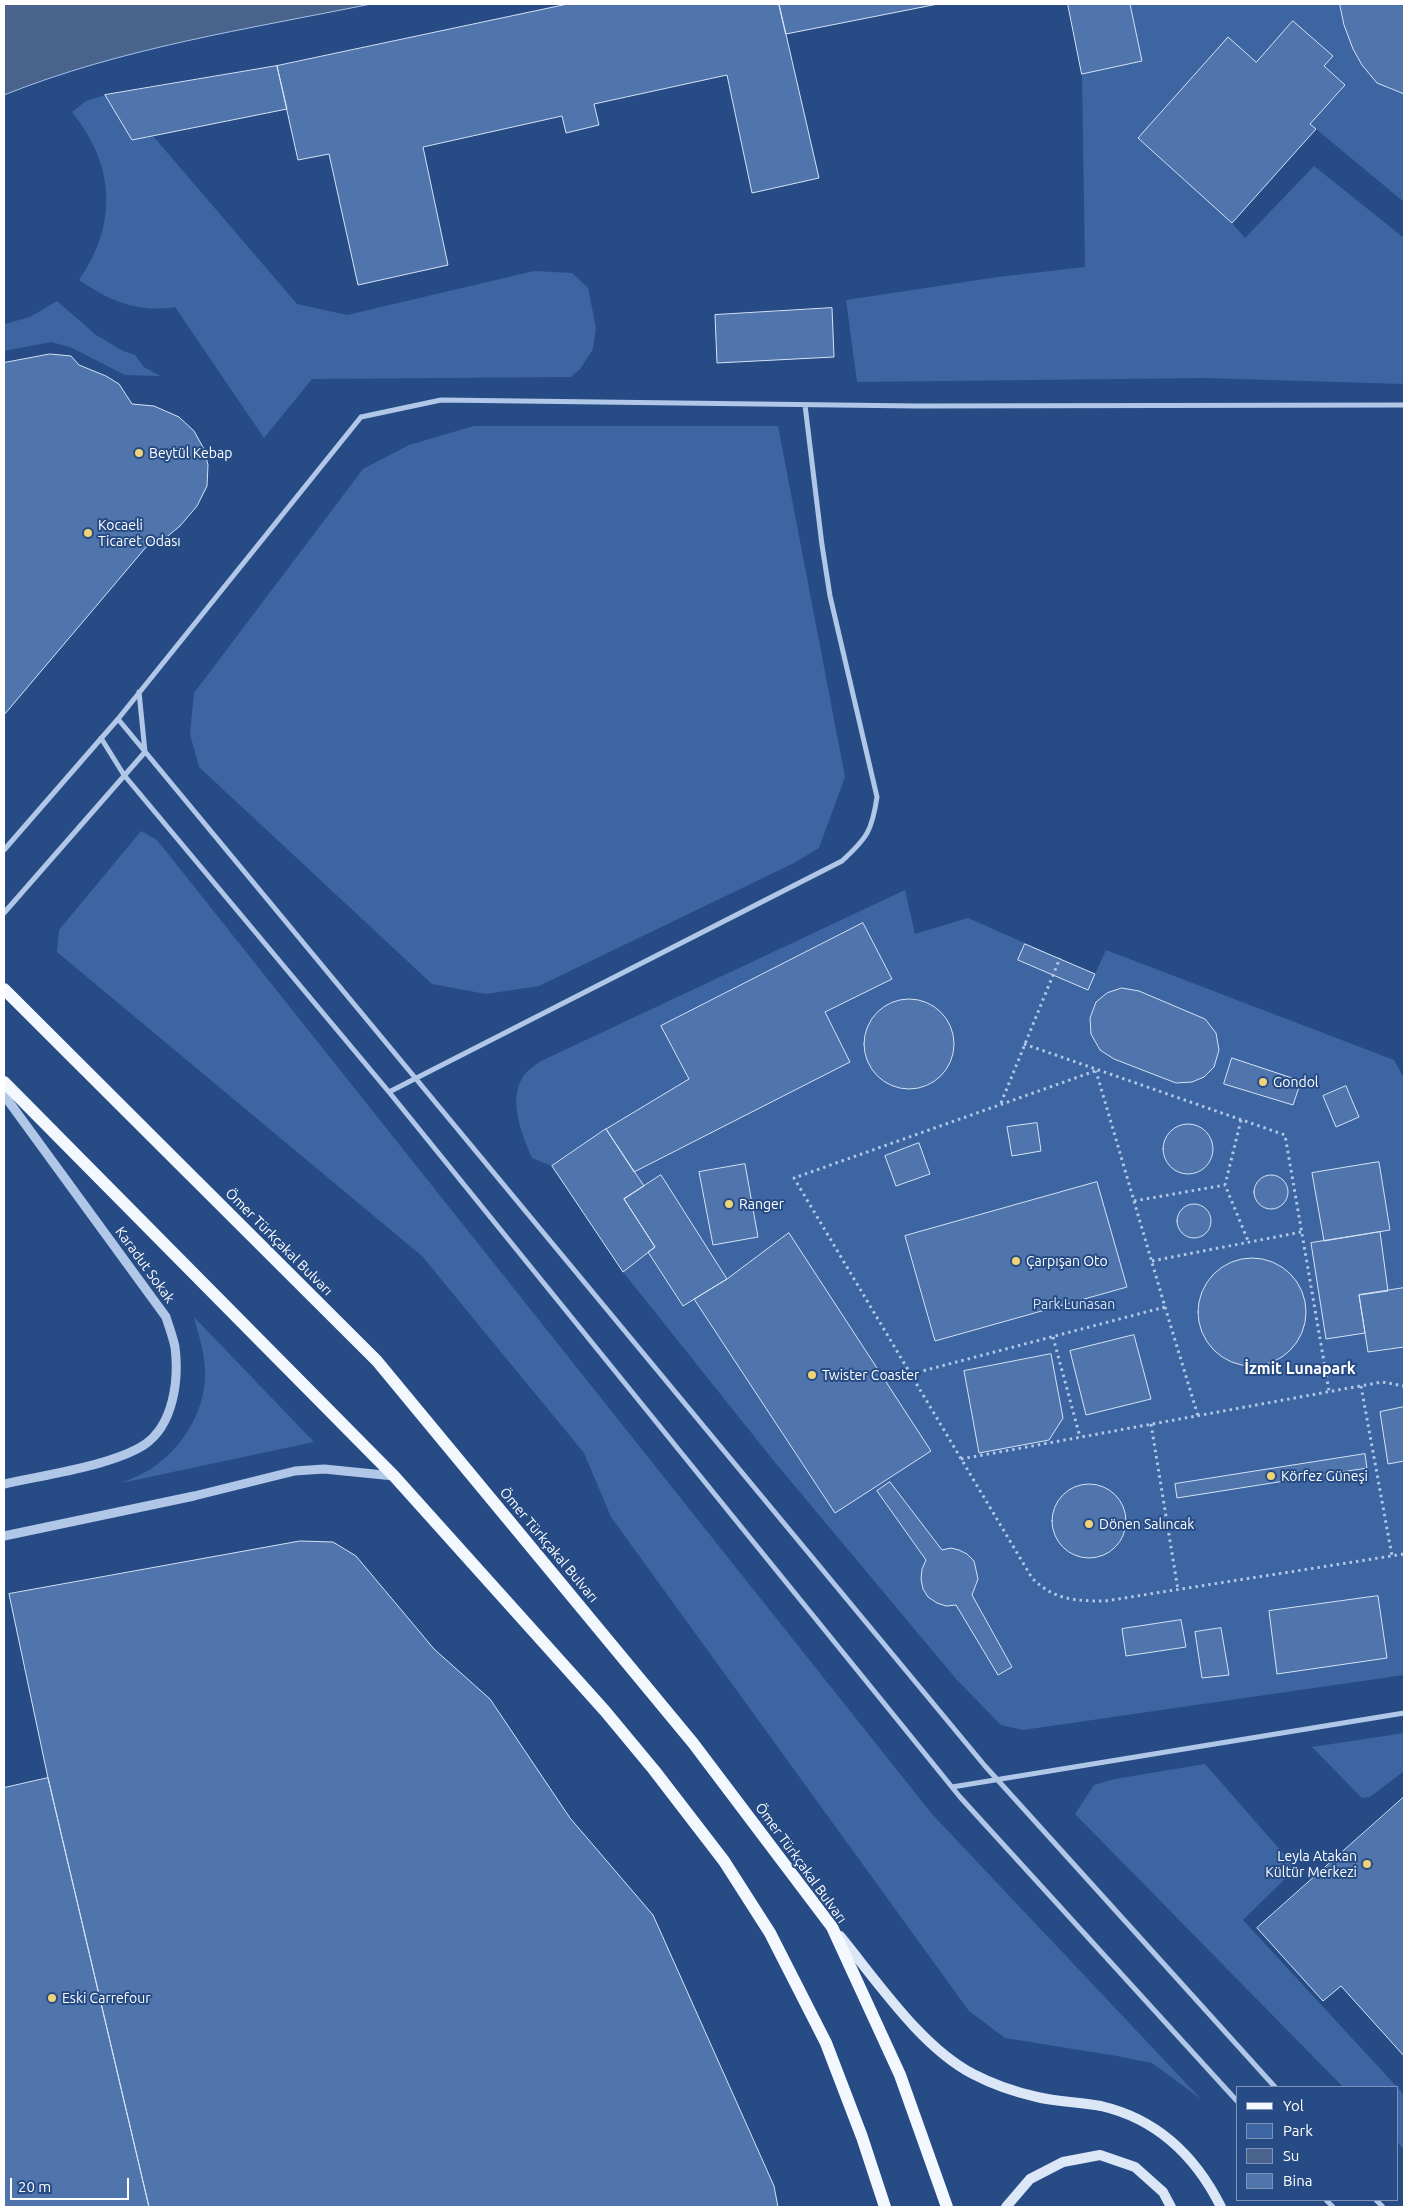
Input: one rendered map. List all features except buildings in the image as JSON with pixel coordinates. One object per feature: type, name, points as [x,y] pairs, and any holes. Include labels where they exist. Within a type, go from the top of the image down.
[{"type":"main road","name":"Ömer Türkçakal Bulvarı","points":[[4,989],[377,1361],[693,1743],[832,1927],[900,2075],[947,2207]]},
{"type":"main road","points":[[4,1082],[394,1476],[605,1711],[724,1861],[770,1934],[826,2043],[862,2137],[885,2207]]},
{"type":"main road","points":[[832,1927],[906,2017],[935,2047],[972,2073],[1005,2089],[1038,2097],[1102,2107],[1137,2120],[1167,2136],[1190,2158],[1211,2186],[1221,2207]]},
{"type":"main road","points":[[1006,2207],[1030,2179],[1063,2162],[1100,2155],[1135,2167],[1164,2192],[1171,2207]]},
{"type":"street","points":[[4,850],[118,718],[361,417],[441,400],[805,405],[1222,407],[1404,405]]},
{"type":"street","points":[[389,1092],[842,861],[862,842],[873,822],[877,796],[830,596],[805,405]]},
{"type":"street","points":[[4,913],[145,752],[139,692]]},
{"type":"street","points":[[118,718],[998,1779],[1274,2086]]},
{"type":"street","points":[[101,738],[124,775],[389,1092],[952,1787],[1236,2101]]},
{"type":"street","name":"Karadut Sokak","points":[[4,1095],[166,1317],[175,1345],[176,1376],[172,1403],[162,1426],[145,1444],[115,1458],[4,1484]]},
{"type":"street","points":[[4,1536],[194,1496],[295,1471],[324,1469],[394,1476]]},
{"type":"street","points":[[952,1787],[1404,1713]]},
{"type":"path","points":[[1001,1104],[1060,958]]},
{"type":"path","points":[[1024,1044],[1285,1135],[1329,1392]]},
{"type":"path","points":[[1096,1070],[794,1178],[1032,1578],[1044,1590],[1080,1601],[1105,1601],[1404,1554]]},
{"type":"path","points":[[1096,1070],[1198,1416]]},
{"type":"path","points":[[1242,1120],[1225,1185],[1249,1243]]},
{"type":"path","points":[[1134,1201],[1225,1185]]},
{"type":"path","points":[[1152,1261],[1301,1232]]},
{"type":"path","points":[[911,1374],[1166,1307]]},
{"type":"path","points":[[1053,1337],[1080,1437]]},
{"type":"path","points":[[961,1459],[1382,1382],[1404,1386]]},
{"type":"path","points":[[1361,1386],[1392,1556]]},
{"type":"path","points":[[1151,1424],[1178,1590]]},
{"type":"green space","points":[[1130,4],[1340,4],[1347,32],[1359,60],[1378,81],[1390,89],[1404,94],[1404,202],[1310,124],[1324,66],[1333,56],[1293,21],[1256,62],[1228,37],[1138,138],[1232,223],[1245,238],[1314,166],[1404,238],[1404,384],[1205,378],[857,382],[846,300],[998,277],[1085,267],[1082,74],[1142,61]]},
{"type":"green space","points":[[105,95],[132,140],[153,136],[297,304],[347,315],[534,271],[572,273],[588,288],[596,328],[593,349],[580,369],[571,377],[312,379],[264,438],[175,307],[148,308],[124,304],[102,294],[79,280],[92,259],[100,238],[105,216],[106,195],[97,153],[86,132],[72,112],[86,101]]},
{"type":"green space","points":[[57,301],[96,335],[123,351],[135,355],[144,367],[160,376],[125,375],[70,347],[51,342],[4,351],[4,324],[30,317]]},
{"type":"green space","points":[[474,426],[778,426],[845,777],[819,848],[794,863],[539,986],[486,994],[432,984],[199,767],[190,734],[194,693],[363,469],[409,445]]},
{"type":"green space","points":[[141,831],[157,840],[932,1814],[1201,2099],[1152,2063],[1005,2038],[969,2011],[611,1517],[584,1453],[422,1256],[57,952],[59,930]]},
{"type":"green space","name":"Park Lunasan","points":[[905,890],[915,934],[968,918],[1095,974],[1106,950],[1394,1060],[1404,1078],[1404,1675],[1023,1730],[1001,1725],[957,1680],[773,1460],[623,1272],[552,1166],[532,1158],[524,1139],[516,1106],[519,1085],[524,1075],[539,1062]]},
{"type":"green space","points":[[194,1317],[314,1442],[121,1483],[150,1469],[168,1455],[185,1436],[197,1413],[204,1389],[205,1369],[202,1347]]},
{"type":"green space","points":[[1404,1733],[1404,1771],[1370,1797],[1362,1798],[1312,1747]]},
{"type":"green space","points":[[1205,1764],[1296,1868],[1243,1920],[1396,2086],[1342,2086],[1075,1814],[1094,1785],[1115,1779]]},
{"type":"green space","points":[[1398,2088],[1404,2095],[1404,2150],[1398,2143]]},
{"type":"water","points":[[4,4],[371,4],[232,31],[139,52],[93,64],[4,95]]},
{"type":"place","name":"Beytül Kebap","points":[[139,453]]},
{"type":"place","name":"Kocaeli Ticaret Odası","points":[[88,533]]},
{"type":"place","name":"Gondol","points":[[1263,1082]]},
{"type":"place","name":"Ranger","points":[[729,1204]]},
{"type":"place","name":"Çarpışan Oto","points":[[1016,1261]]},
{"type":"place","name":"Twister Coaster","points":[[812,1375]]},
{"type":"place","name":"Körfez Güneşi","points":[[1271,1476]]},
{"type":"place","name":"Dönen Salıncak","points":[[1089,1524]]},
{"type":"place","name":"Leyla Atakan Kültür Merkezi","points":[[1367,1864]]},
{"type":"place","name":"Eski Carrefour","points":[[52,1998]]},
{"type":"district","name":"İzmit Lunapark","points":[[1300,1369]]}]
